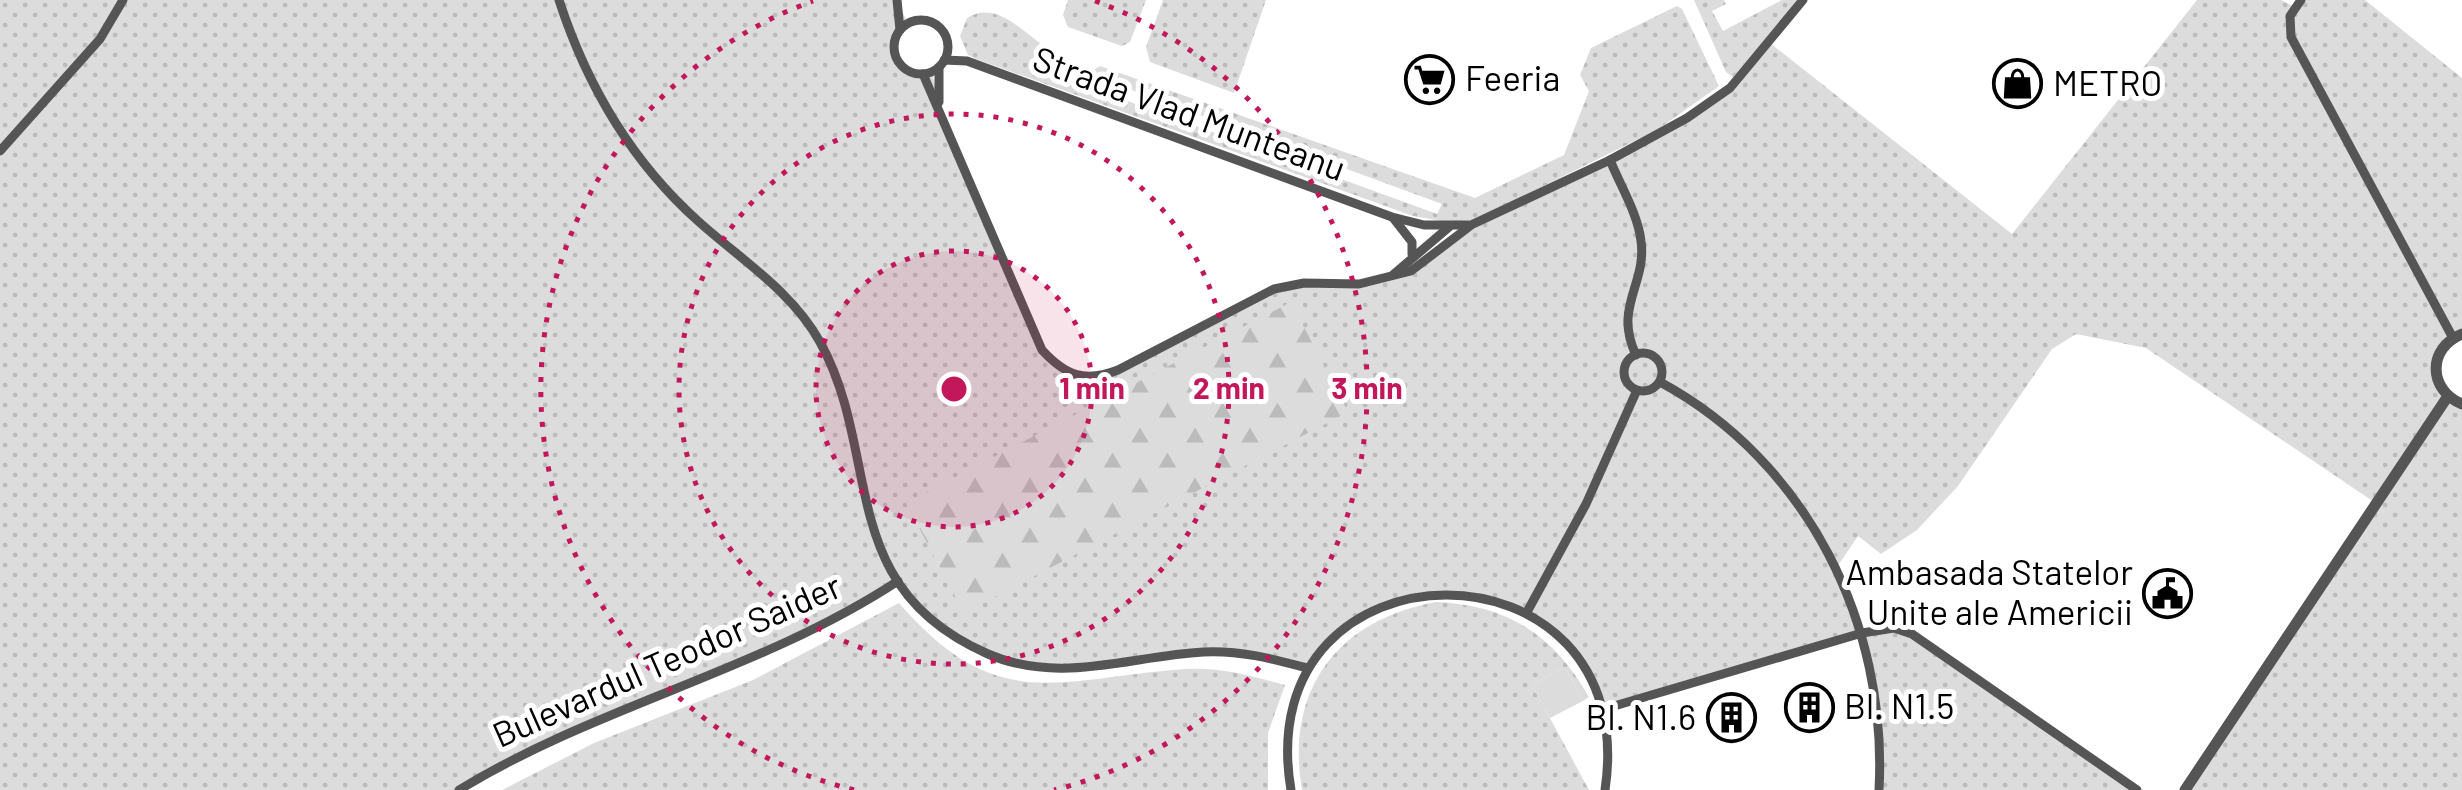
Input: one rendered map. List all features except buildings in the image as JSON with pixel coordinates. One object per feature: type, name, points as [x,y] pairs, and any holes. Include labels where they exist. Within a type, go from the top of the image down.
[{"type":"street","points":[[0,151],[100,39],[123,0]]},
{"type":"street","points":[[559,0],[591,82],[648,171],[794,304],[822,344],[839,392],[868,516],[898,582],[917,606],[952,634],[990,656],[1024,666],[1080,668],[1205,652],[1252,654],[1307,668]]},
{"type":"street","points":[[923,74],[1042,350],[1070,374],[1097,378],[1274,289],[1304,282],[1358,284],[1392,276],[1425,262],[1471,225],[1610,160],[1687,118],[1730,88],[1803,0]]},
{"type":"street","points":[[2301,0],[2290,16],[2291,37],[2457,336],[2442,347],[2435,366],[2437,379],[2448,396],[2462,404]]},
{"type":"street","points":[[898,2],[920,21],[936,26],[947,46],[939,104]]},
{"type":"street","points":[[898,2],[900,30],[894,45],[897,60],[907,71],[923,74],[942,64]]},
{"type":"street","points":[[900,30],[920,21]]},
{"type":"street","name":"Strada Vlad Munteanu","points":[[947,46],[967,62],[1392,217],[1424,225],[1471,225]]},
{"type":"street","name":"Strada Vlad Munteanu","points":[[942,64],[967,62]]},
{"type":"street","points":[[1610,160],[1641,241],[1626,310],[1627,336],[1636,355]]},
{"type":"street","points":[[1392,217],[1412,242],[1412,254]]},
{"type":"street","points":[[1424,225],[1432,238],[1425,262]]},
{"type":"street","points":[[1392,276],[1412,254],[1449,227]]},
{"type":"street","points":[[1636,355],[1657,359],[1662,374],[1660,382],[1652,389],[1637,390],[1624,375],[1626,363],[1636,355]]},
{"type":"street","points":[[1660,382],[1714,418],[1780,480],[1837,567],[1862,632],[1876,690],[1879,790]]},
{"type":"street","points":[[1526,612],[1586,504],[1637,390]]},
{"type":"street","points":[[2185,790],[2448,396]]},
{"type":"street","name":"Bulevardul Teodor Saider","points":[[460,790],[573,730],[708,679],[898,582]]},
{"type":"street","points":[[1292,790],[1290,719],[1307,668],[1346,628],[1401,598],[1435,592],[1469,593],[1526,612],[1556,634],[1583,666],[1604,710],[1610,742],[1605,790]]},
{"type":"street","points":[[1604,710],[1862,632],[1894,628],[1912,634],[2137,790]]},
{"type":"green space","points":[[0,0],[897,0],[908,24],[897,35],[895,55],[907,71],[932,72],[939,104],[1042,350],[1055,364],[1097,378],[1274,289],[1359,284],[1411,271],[1471,225],[1610,160],[1730,88],[1770,43],[2012,234],[2197,0],[2281,0],[2295,7],[2301,0],[2365,0],[2462,78],[2462,334],[2453,338],[2435,373],[2462,404],[2462,790],[2185,790],[2377,504],[2146,348],[2076,334],[2052,349],[1958,486],[1917,530],[1881,554],[1858,536],[1837,567],[1862,632],[1878,629],[1912,634],[2137,790],[1879,790],[1878,733],[1862,633],[1604,709],[1571,654],[1550,629],[1489,598],[1460,591],[1404,598],[1378,610],[1353,626],[1307,668],[1231,652],[1106,665],[1024,666],[952,634],[897,582],[709,679],[573,730],[459,790],[0,790]]},
{"type":"green space","points":[[1068,0],[1146,0],[1130,42],[1122,46],[1068,27],[1063,15]]},
{"type":"green space","points":[[1163,0],[1266,0],[1234,93],[1150,62],[1146,47]]},
{"type":"green space","points":[[1694,0],[1724,0],[1726,4],[1712,11],[1723,31],[1782,0],[1798,0],[1733,77],[1726,72]]},
{"type":"green space","points":[[1677,6],[1682,9],[1719,86],[1657,130],[1474,220],[1448,222],[1413,216],[976,59],[968,55],[960,36],[967,18],[987,12],[996,14],[1040,43],[1032,62],[1040,69],[1437,214],[1442,204],[1096,77],[1093,70],[1100,66],[1475,198],[1564,155],[1589,91],[1580,75],[1591,48]]},
{"type":"green space","points":[[1291,302],[1348,412],[964,613],[906,503]]},
{"type":"green space","points":[[1436,602],[1462,604],[1507,617],[1544,640],[1560,656],[1589,697],[1583,701],[1565,667],[1532,685],[1589,790],[1302,790],[1302,721],[1311,691],[1325,665],[1371,625],[1401,611]]},
{"type":"green space","points":[[899,603],[934,639],[967,663],[999,676],[1031,682],[1065,682],[1199,669],[1285,685],[1268,733],[1268,790],[502,790],[594,743],[753,680]]},
{"type":"green space","points":[[1565,667],[1583,701],[1550,718],[1532,685]]},
{"type":"place","name":"Feeria","points":[[1430,79]]},
{"type":"place","name":"METRO","points":[[2018,84]]},
{"type":"place","name":"Ambasada Statelor Unite ale Americii","points":[[2168,593]]},
{"type":"place","name":"Bl. N1.5","points":[[1809,707]]},
{"type":"place","name":"Bl. N1.6","points":[[1731,718]]}]
